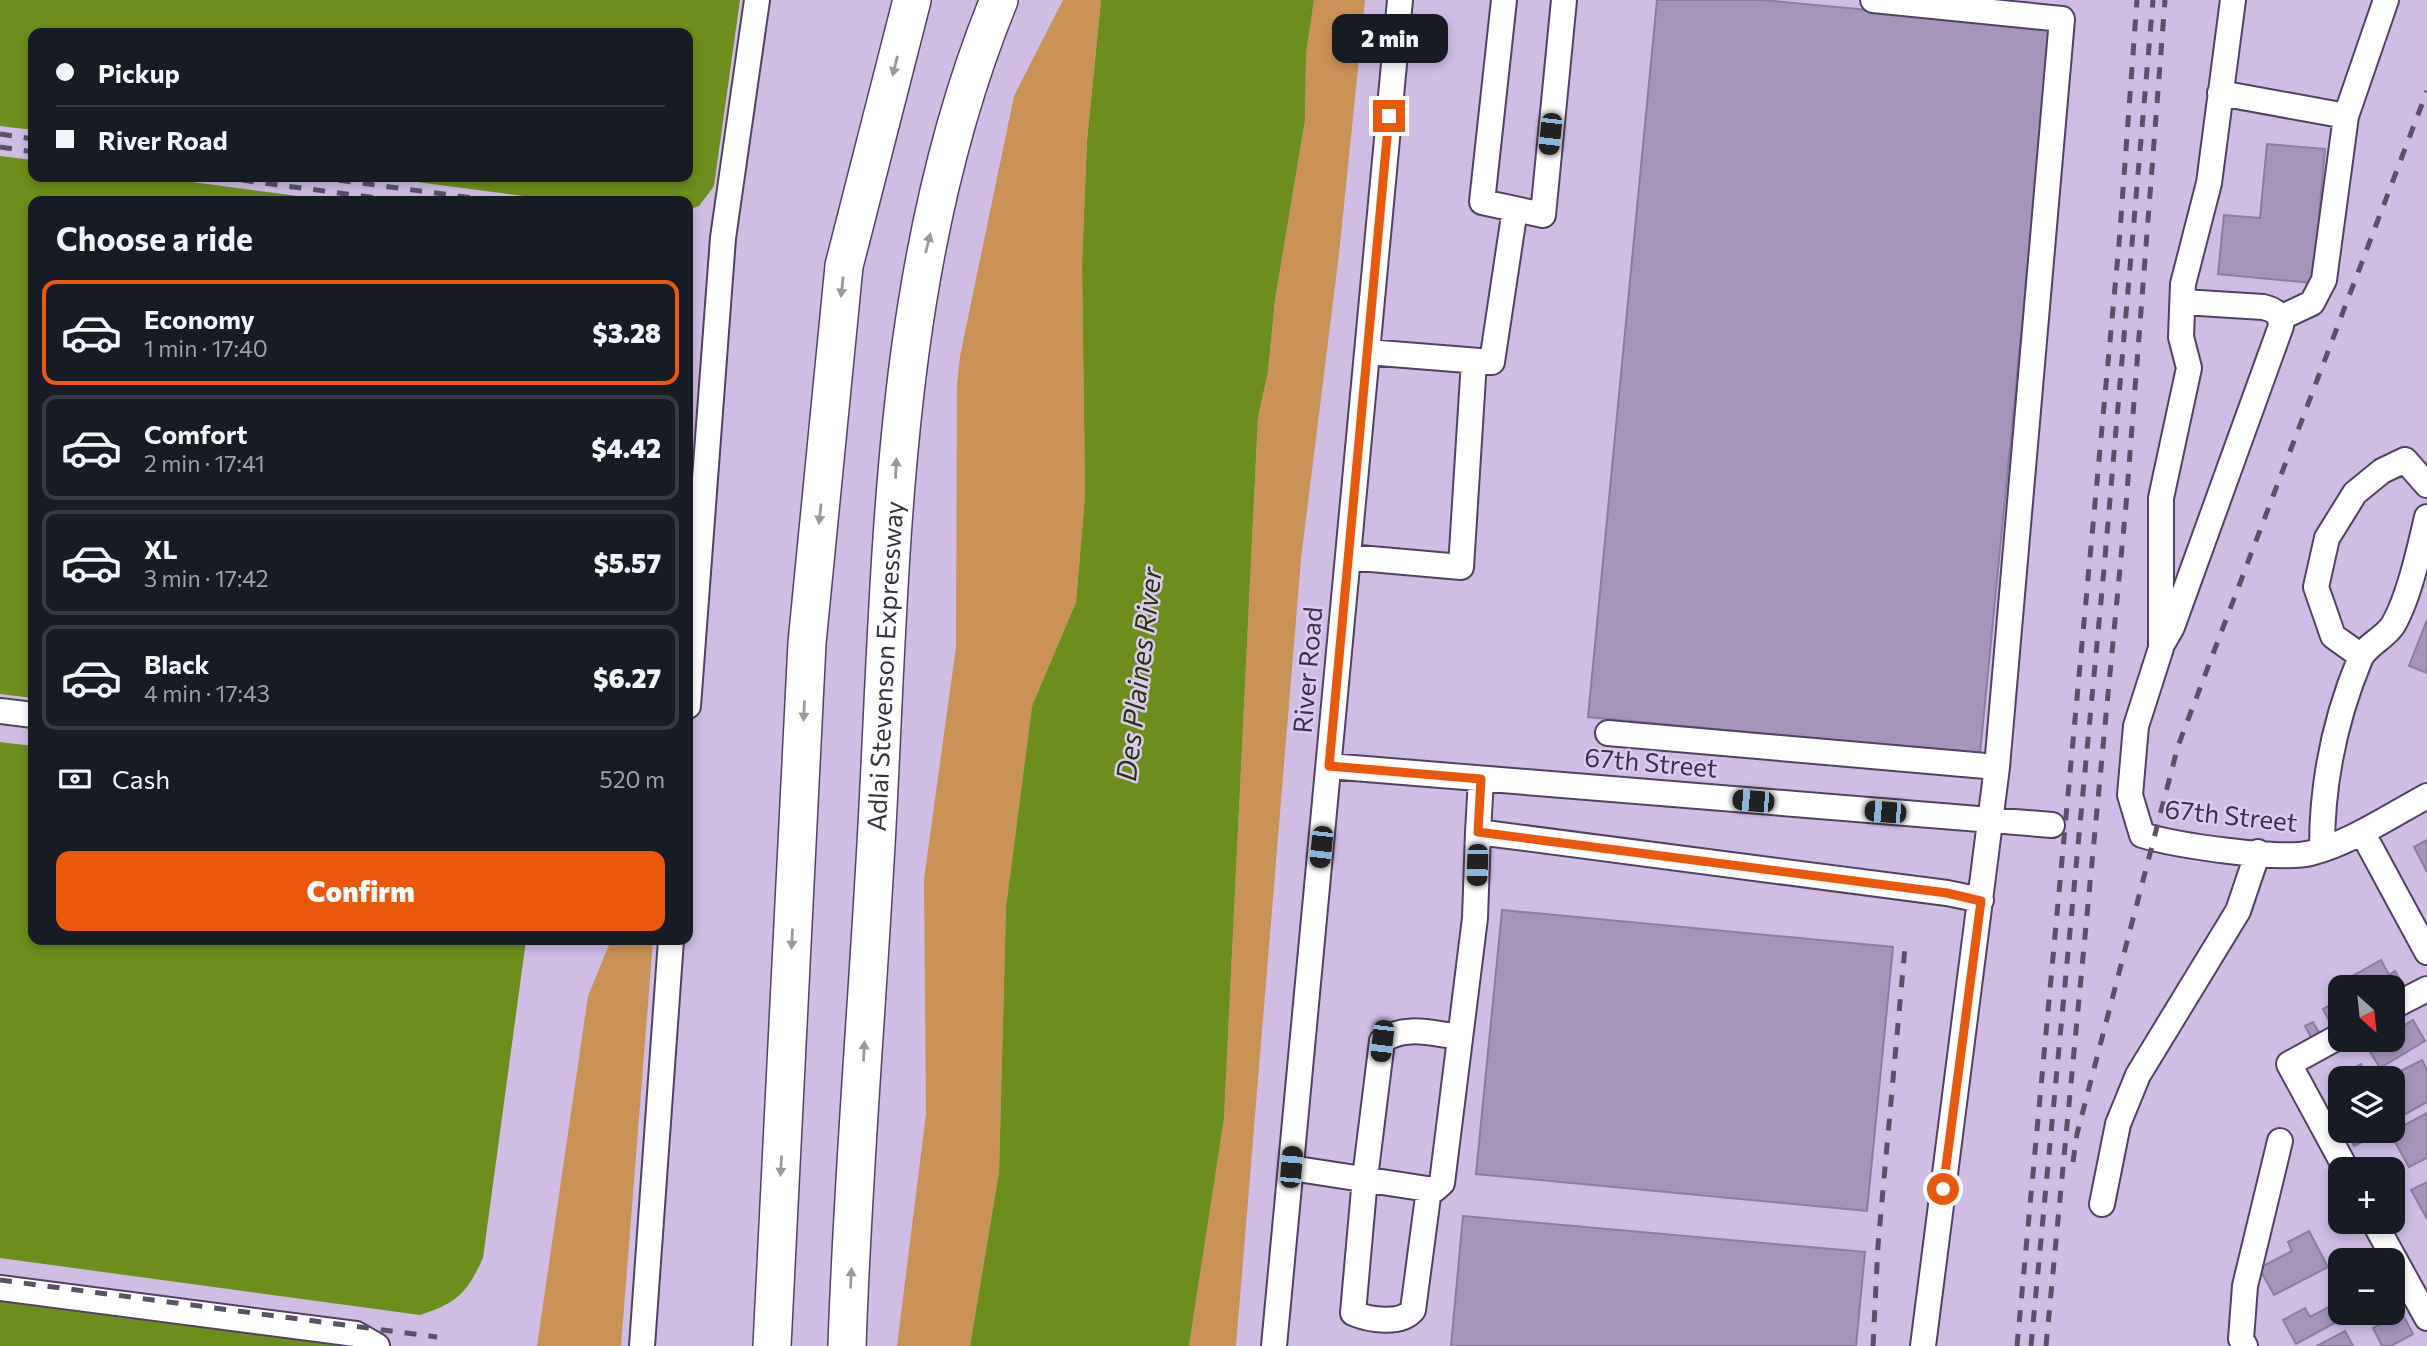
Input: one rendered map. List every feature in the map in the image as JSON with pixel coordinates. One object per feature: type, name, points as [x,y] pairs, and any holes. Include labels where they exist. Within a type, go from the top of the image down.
[{"type":"highway","points":[[772,1346],[807,643],[844,266],[912,0]]},
{"type":"highway","name":"Adlai Stevenson Expressway","points":[[847,1346],[896,455],[923,264],[954,138],[995,10]]},
{"type":"street","points":[[693,639],[723,238],[757,0]]},
{"type":"street","name":"River Road","points":[[1274,1346],[1400,0]]},
{"type":"street","points":[[1504,0],[1482,202],[1543,215],[1564,0]]},
{"type":"street","points":[[1873,0],[2062,19],[1992,821],[1923,1346]]},
{"type":"street","points":[[2161,648],[2161,498],[2189,368],[2181,337],[2183,284],[2209,183],[2233,0]]},
{"type":"street","points":[[2280,318],[2312,303],[2324,280],[2346,116],[2386,0]]},
{"type":"street","points":[[2220,93],[2346,116]]},
{"type":"street","points":[[1367,352],[1492,362],[1515,209]]},
{"type":"street","points":[[2161,648],[2172,627],[2281,326],[2275,310],[2263,307],[2182,302]]},
{"type":"street","points":[[1348,557],[1461,567],[1474,361]]},
{"type":"street","points":[[2361,656],[2333,636],[2316,587],[2327,538],[2355,493],[2382,471],[2405,460],[2427,485]]},
{"type":"street","points":[[2322,848],[2322,803],[2330,758],[2361,656],[2393,625],[2417,558],[2427,517]]},
{"type":"street","name":"67th Street","points":[[2161,648],[2136,726],[2130,795],[2142,835],[2258,852],[2310,853],[2362,832],[2427,796]]},
{"type":"street","points":[[0,710],[28,714]]},
{"type":"street","points":[[1608,733],[1997,767]]},
{"type":"street","name":"67th Street","points":[[1329,766],[2052,825]]},
{"type":"street","points":[[1291,1167],[1434,1190],[1443,1183],[1475,918],[1481,779]]},
{"type":"street","points":[[1478,832],[1947,893],[1981,901]]},
{"type":"street","points":[[2362,832],[2427,952]]},
{"type":"street","points":[[2102,1204],[2118,1124],[2138,1075],[2238,911],[2258,852]]},
{"type":"street","points":[[642,1346],[671,945]]},
{"type":"street","points":[[2405,1000],[2427,989]]},
{"type":"street","points":[[1429,1189],[1412,1310],[1400,1319],[1364,1317],[1353,1312],[1365,1178],[1382,1041],[1402,1031],[1460,1037]]},
{"type":"street","points":[[2328,1043],[2289,1064],[2339,1157]]},
{"type":"street","points":[[2243,1343],[2245,1286],[2280,1141]]},
{"type":"street","points":[[2381,1234],[2427,1318]]},
{"type":"street","points":[[0,1288],[356,1334],[377,1346]]},
{"type":"shaded area","points":[[1063,0],[1101,0],[1087,140],[1082,264],[1085,496],[1076,602],[1032,706],[1006,907],[999,1172],[970,1346],[897,1346],[926,1114],[924,879],[956,647],[957,385],[960,356],[1014,96]]},
{"type":"shaded area","points":[[1314,0],[1365,0],[1339,254],[1301,559],[1236,1346],[1189,1346],[1224,1119],[1258,417],[1268,372],[1275,300],[1305,120],[1306,54]]},
{"type":"shaded area","points":[[609,945],[653,945],[621,1346],[537,1346],[588,996]]},
{"type":"water","points":[[0,0],[740,0],[714,186],[699,206],[693,208],[693,196],[522,196],[417,182],[693,182],[693,28],[28,28],[28,129],[0,126]]},
{"type":"water","name":"Des Plaines River","points":[[1101,0],[1314,0],[1306,54],[1305,120],[1275,300],[1268,372],[1258,417],[1224,1119],[1189,1346],[970,1346],[999,1172],[1006,907],[1032,706],[1076,602],[1085,496],[1082,264],[1087,140]]},
{"type":"water","points":[[0,156],[28,159],[28,182],[192,182],[298,196],[28,196],[28,697],[0,694]]},
{"type":"water","points":[[0,742],[28,745],[28,945],[525,945],[483,1258],[472,1280],[452,1301],[420,1315],[0,1258]]},
{"type":"water","points":[[0,1297],[342,1343],[346,1346],[0,1346]]},
{"type":"building","points":[[1657,0],[1762,0],[2051,27],[1980,754],[1588,717]]},
{"type":"building","points":[[2267,144],[2325,149],[2313,283],[2218,274],[2224,215],[2260,218]]},
{"type":"building","points":[[2427,620],[2427,673],[2409,666]]},
{"type":"building","points":[[2427,840],[2427,872],[2414,847]]},
{"type":"building","points":[[1502,910],[1893,947],[1867,1211],[1476,1174]]},
{"type":"building","points":[[2381,960],[2389,975],[2354,975]]},
{"type":"building","points":[[2413,1020],[2425,1041],[2383,1066],[2379,1066],[2370,1052],[2405,1052],[2405,1025]]},
{"type":"building","points":[[2313,1022],[2321,1036],[2313,1041],[2305,1026]]},
{"type":"building","points":[[2422,1060],[2427,1070],[2427,1102],[2405,1114],[2405,1069]]},
{"type":"building","points":[[2427,1113],[2427,1158],[2409,1167],[2396,1143],[2405,1143],[2405,1125]]},
{"type":"building","points":[[2427,1182],[2427,1219],[2411,1190]]},
{"type":"building","points":[[1463,1216],[1865,1252],[1856,1346],[1451,1346]]},
{"type":"building","points":[[2309,1231],[2328,1267],[2274,1295],[2259,1268],[2292,1251],[2288,1242]]},
{"type":"building","points":[[2328,1307],[2328,1325],[2331,1325],[2296,1344],[2283,1320],[2305,1308],[2310,1317]]},
{"type":"building","points":[[2405,1319],[2413,1334],[2391,1346],[2382,1346],[2373,1328],[2379,1325],[2405,1325]]},
{"type":"building","points":[[2345,1331],[2353,1346],[2317,1346]]},
{"type":"railway","points":[[2017,1346],[2119,244],[2137,0]]},
{"type":"railway","points":[[2031,1346],[2104,569],[2153,0]]},
{"type":"railway","points":[[2046,1346],[2126,505],[2165,0]]},
{"type":"railway","points":[[2073,1162],[2077,1134],[2178,746],[2427,91]]},
{"type":"railway","points":[[0,134],[28,138]]},
{"type":"railway","points":[[0,147],[28,151]]},
{"type":"railway","points":[[256,182],[362,196]]},
{"type":"railway","points":[[353,182],[458,196]]},
{"type":"railway","points":[[1873,1346],[1878,1245],[1905,947]]},
{"type":"railway","points":[[0,1280],[437,1337]]},
{"type":"route","points":[[1389,116],[1329,766],[1481,779],[1478,832],[1947,893],[1981,901],[1943,1189]]}]
